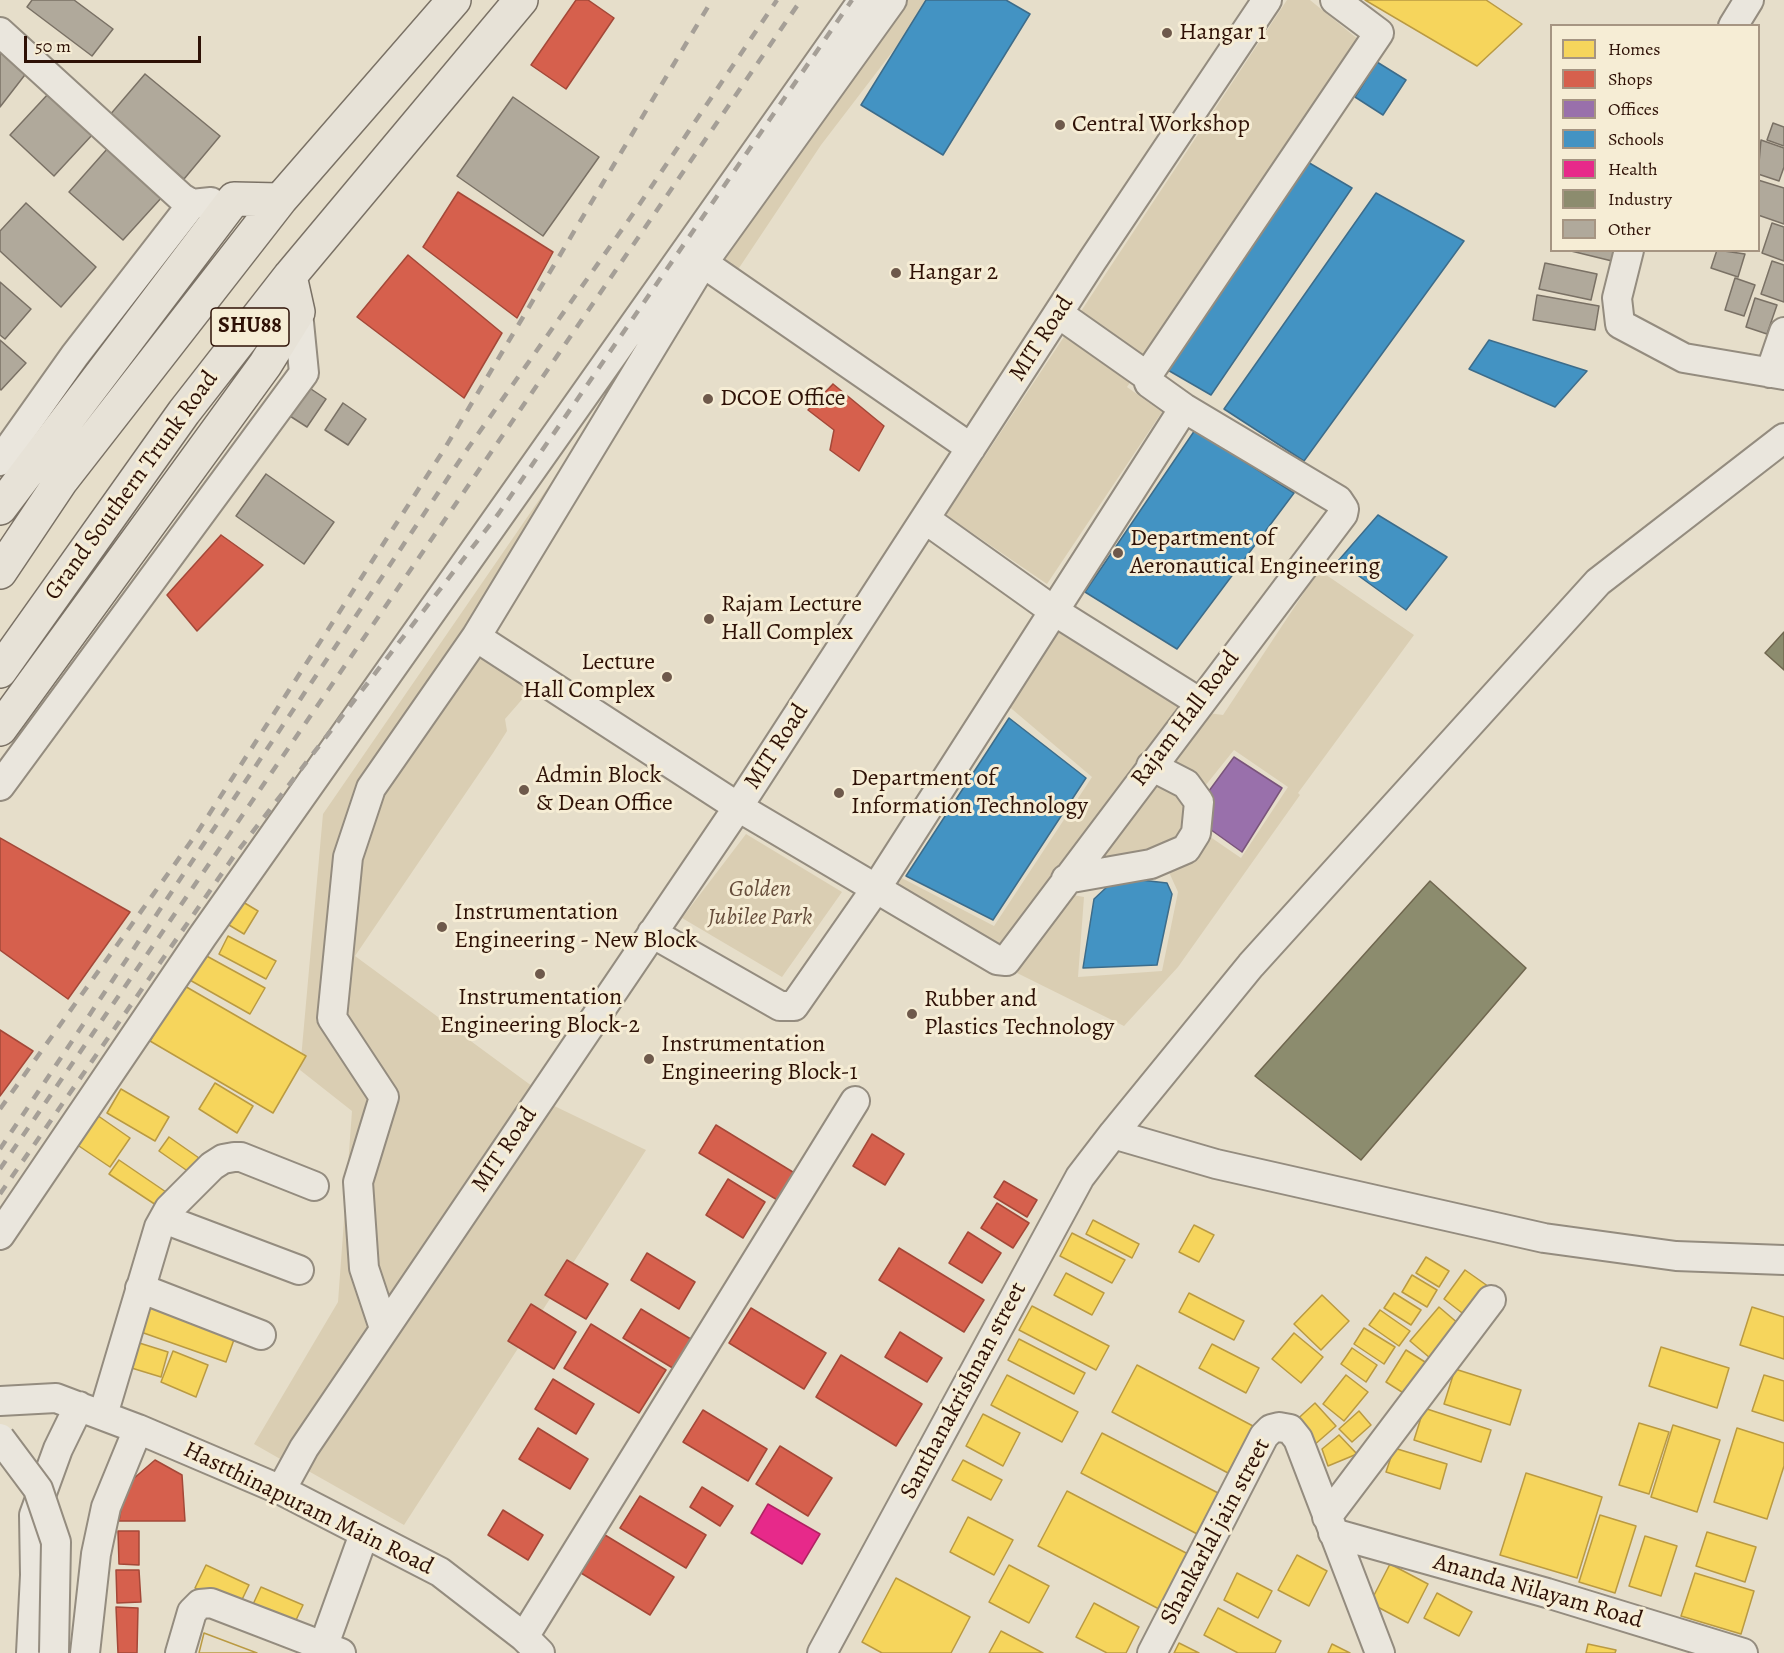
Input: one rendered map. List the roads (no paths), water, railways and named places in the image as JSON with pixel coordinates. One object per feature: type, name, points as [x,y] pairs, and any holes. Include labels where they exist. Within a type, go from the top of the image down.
[{"type":"main road","name":"SHU88","points":[[0,572],[61,482],[280,200],[454,0]]},
{"type":"main road","name":"Grand Southern Trunk Road","points":[[0,670],[184,412],[290,276],[521,0]]},
{"type":"main road","points":[[0,508],[234,199],[280,200]]},
{"type":"main road","points":[[0,729],[265,365],[298,312],[290,276]]},
{"type":"street","points":[[0,1235],[202,938],[862,0]]},
{"type":"street","points":[[384,1328],[364,1268],[358,1182],[384,1097],[332,1018],[348,857],[371,788],[476,637],[703,263],[892,0]]},
{"type":"street","name":"MIT Road","points":[[281,1490],[304,1448],[738,807],[1059,314],[1268,0]]},
{"type":"street","points":[[1148,376],[1379,33],[1335,0]]},
{"type":"street","points":[[1734,24],[1749,0]]},
{"type":"street","points":[[0,32],[182,198],[192,204],[234,199]]},
{"type":"street","points":[[0,460],[82,346],[192,204]]},
{"type":"street","points":[[1628,252],[1617,298],[1620,324],[1684,358],[1777,374],[1784,332]]},
{"type":"street","points":[[703,263],[971,448]]},
{"type":"street","points":[[0,786],[304,373],[298,312]]},
{"type":"street","name":"Rajam Hall Road","points":[[476,637],[738,807],[1001,961],[1009,958],[1199,702],[1340,518],[1344,508],[1338,500],[1184,408],[1149,383],[1148,376],[1059,314]]},
{"type":"street","points":[[652,933],[780,1006],[788,1008],[798,1001],[877,887],[1184,408]]},
{"type":"street","name":"Santhanakrishnan street","points":[[822,1653],[1080,1177],[1113,1134],[1251,965],[1598,582],[1784,438]]},
{"type":"street","points":[[925,519],[1054,611],[1199,702]]},
{"type":"street","points":[[1066,879],[1150,864],[1186,849],[1196,833],[1199,802],[1186,784],[1151,766]]},
{"type":"street","points":[[532,1645],[855,1101]]},
{"type":"street","points":[[1113,1134],[1216,1164],[1544,1238],[1676,1256],[1784,1260]]},
{"type":"street","points":[[31,1653],[35,1575],[34,1515],[58,1449],[140,1288],[169,1209],[223,1159],[241,1157],[315,1186]]},
{"type":"street","points":[[164,1219],[300,1270]]},
{"type":"street","points":[[140,1288],[261,1335]]},
{"type":"street","points":[[1380,1653],[1330,1525],[1491,1300]]},
{"type":"street","points":[[0,1401],[80,1406]]},
{"type":"street","name":"Hastthinapuram Main Road","points":[[80,1406],[281,1490],[440,1572],[532,1645]]},
{"type":"street","points":[[85,1653],[96,1554],[106,1507],[138,1429]]},
{"type":"street","name":"Shankarlal jain street","points":[[1152,1653],[1264,1436],[1270,1429],[1290,1429],[1298,1438],[1330,1525]]},
{"type":"street","points":[[0,1438],[38,1489],[56,1542],[54,1653]]},
{"type":"street","name":"Ananda Nilayam Road","points":[[1330,1525],[1743,1653]]},
{"type":"street","points":[[180,1653],[192,1612],[200,1604],[211,1603],[328,1651],[364,1534]]},
{"type":"railway","points":[[0,1109],[197,833],[445,448],[712,0]]},
{"type":"railway","points":[[0,1149],[466,451],[635,211],[777,0]]},
{"type":"railway","points":[[0,1169],[801,0]]},
{"type":"railway","points":[[0,1194],[234,856],[499,513],[852,0]]},
{"type":"place","name":"Hangar 1","points":[[1167,33]]},
{"type":"place","name":"Central Workshop","points":[[1060,125]]},
{"type":"place","name":"Hangar 2","points":[[896,273]]},
{"type":"place","name":"DCOE Office","points":[[708,399]]},
{"type":"place","name":"Department of Aeronautical Engineering","points":[[1118,553]]},
{"type":"place","name":"Rajam Lecture Hall Complex","points":[[709,619]]},
{"type":"place","name":"Lecture Hall Complex","points":[[667,677]]},
{"type":"place","name":"Admin Block & Dean Office","points":[[524,790]]},
{"type":"place","name":"Department of Information Technology","points":[[839,793]]},
{"type":"place","name":"Instrumentation Engineering - New Block","points":[[442,927]]},
{"type":"place","name":"Instrumentation Engineering Block-2","points":[[540,974]]},
{"type":"place","name":"Rubber and Plastics Technology","points":[[912,1014]]},
{"type":"place","name":"Instrumentation Engineering Block-1","points":[[649,1059]]},
{"type":"park label","name":"Golden Jubilee Park","points":[[760,904]]}]
